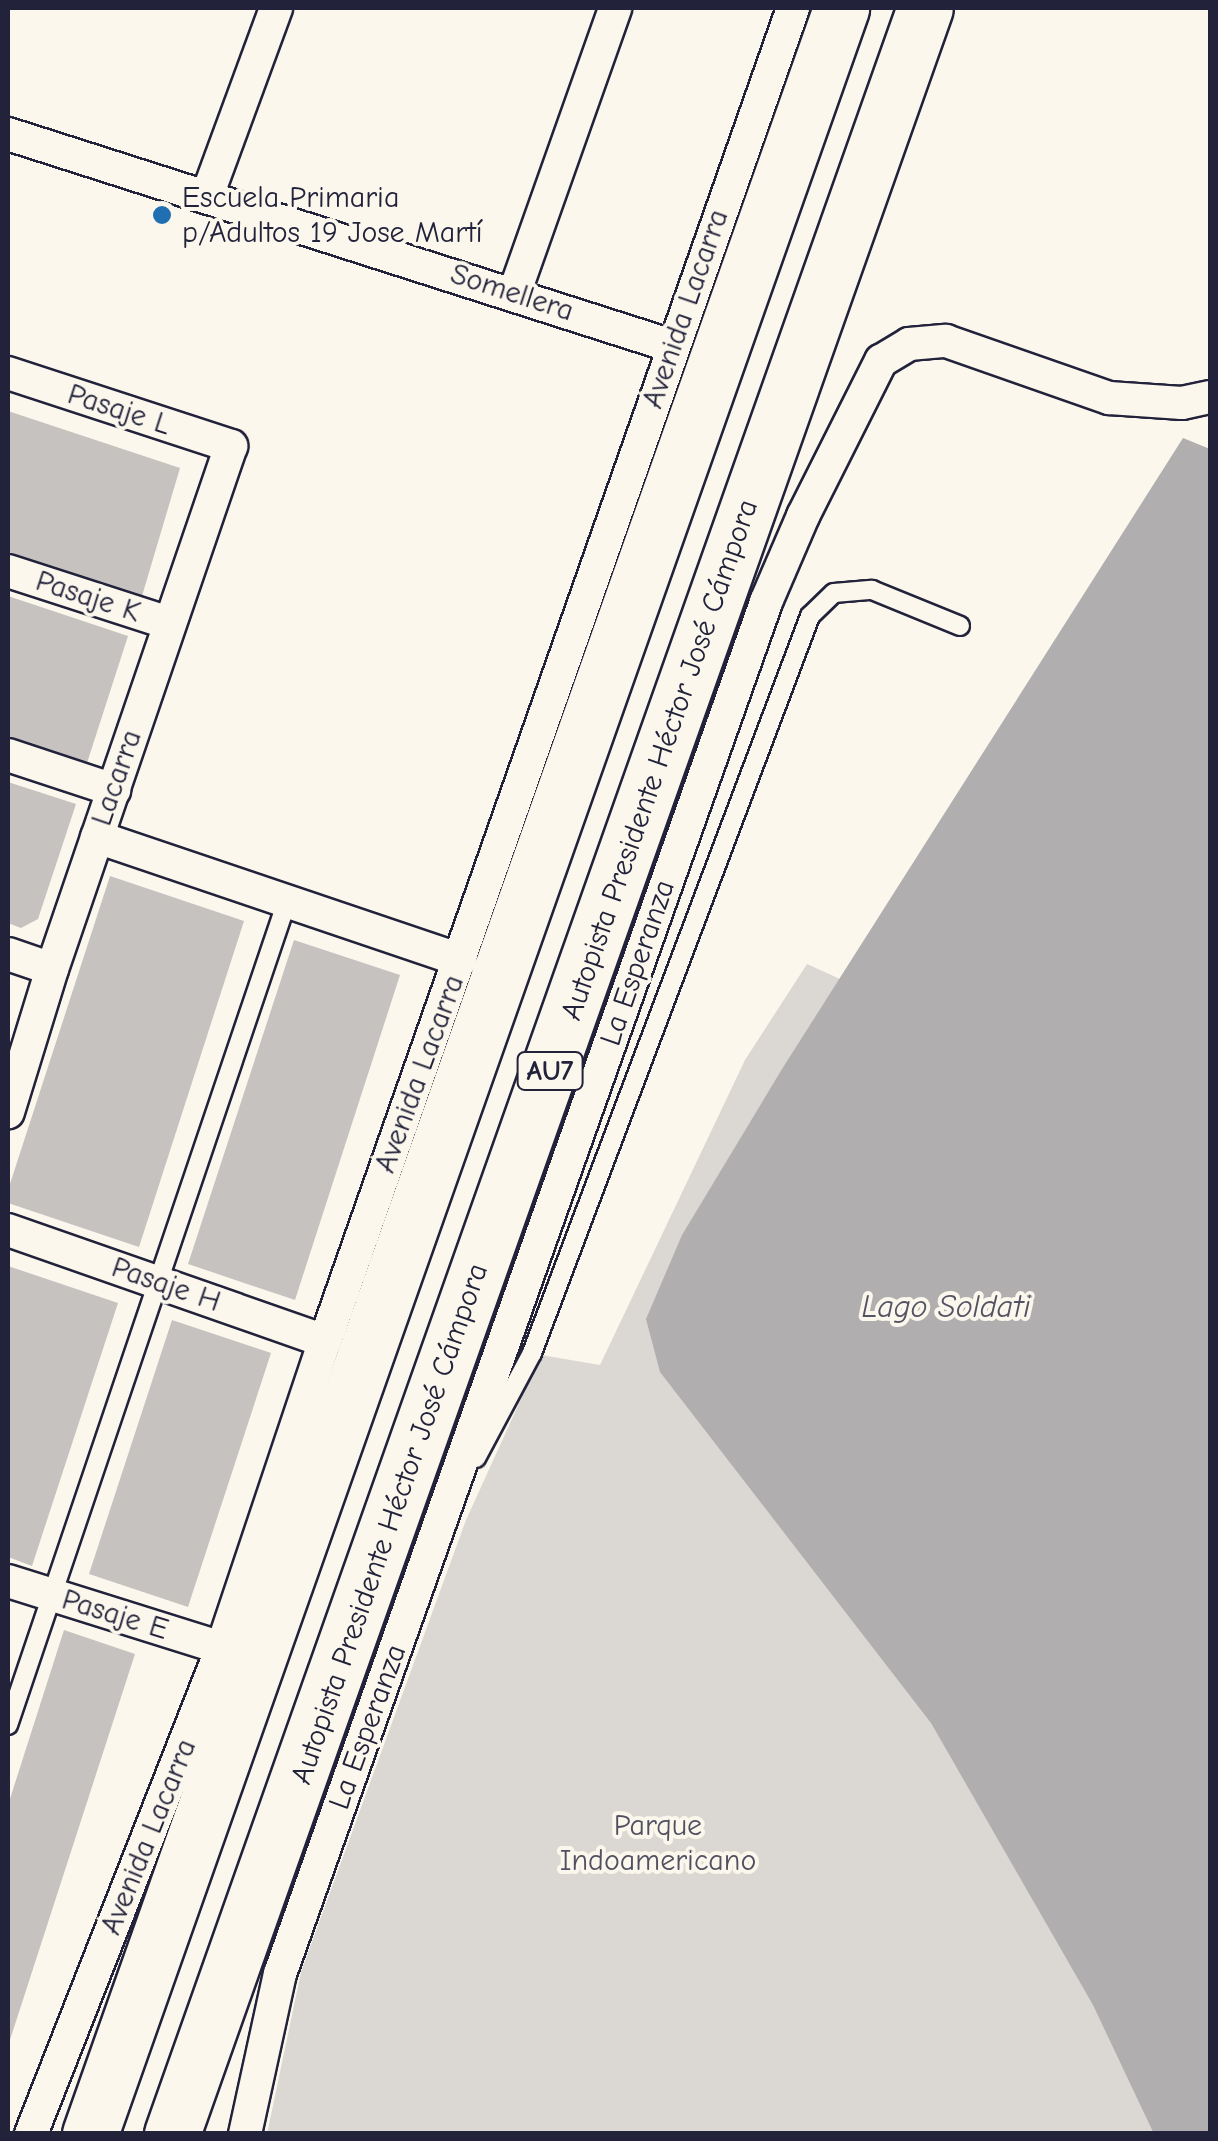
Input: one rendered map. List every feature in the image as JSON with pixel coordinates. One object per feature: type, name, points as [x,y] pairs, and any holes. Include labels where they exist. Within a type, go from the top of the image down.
[{"type":"highway","name":"AU7","points":[[90,2134],[842,8]]},
{"type":"highway","name":"Autopista Presidente Héctor José Cámpora","points":[[172,2134],[925,8]]},
{"type":"highway","points":[[188,2134],[194,2080]]},
{"type":"street","points":[[207,196],[276,8]]},
{"type":"street","points":[[514,294],[614,8]]},
{"type":"street","name":"Avenida Lacarra","points":[[30,2134],[222,1648],[325,1341],[793,8]]},
{"type":"street","name":"Somellera","points":[[8,134],[672,346]]},
{"type":"street","name":"La Esperanza","points":[[245,2134],[280,1974],[766,602],[802,516],[881,362],[909,344],[946,341],[1109,398],[1182,403],[1210,397]]},
{"type":"street","name":"Pasaje L","points":[[8,372],[231,446]]},
{"type":"street","name":"Lacarra","points":[[8,1112],[52,969],[231,446]]},
{"type":"street","name":"Pasaje K","points":[[8,571],[168,623]]},
{"type":"street","points":[[8,755],[114,790]]},
{"type":"street","points":[[97,837],[460,960]]},
{"type":"street","points":[[8,954],[52,969]]},
{"type":"street","name":"Pasaje H","points":[[8,1230],[325,1341]]},
{"type":"street","name":"Pasaje E","points":[[8,1581],[222,1648]]},
{"type":"lane","points":[[436,1534],[532,1353],[810,616],[834,593],[872,590],[960,626]]},
{"type":"lane","points":[[8,1725],[287,901]]},
{"type":"green space","name":"Parque Indoamericano","points":[[975,766],[1210,2133],[267,2134],[301,1972],[466,1520],[541,1355],[600,1365],[745,1060],[807,964],[840,979]]},
{"type":"water","name":"Lago Soldati","points":[[1183,438],[1210,449],[1210,2133],[1154,2134],[1093,2005],[931,1723],[660,1372],[646,1319],[682,1235],[782,1069]]},
{"type":"building","points":[[8,411],[180,468],[142,596],[8,552]]},
{"type":"building","points":[[8,596],[128,636],[87,763],[8,737]]},
{"type":"building","points":[[8,782],[76,804],[38,919],[21,928],[8,923]]},
{"type":"building","points":[[110,876],[244,921],[139,1247],[8,1203],[8,1190]]},
{"type":"building","points":[[294,940],[400,975],[295,1300],[188,1264]]},
{"type":"building","points":[[8,1266],[118,1303],[32,1566],[8,1557]]},
{"type":"building","points":[[172,1320],[271,1353],[188,1607],[89,1574]]},
{"type":"building","points":[[64,1630],[135,1654],[8,2046],[8,1805]]},
{"type":"place","name":"Escuela Primaria p/Adultos 19 Jose Martí","points":[[162,215]]}]
